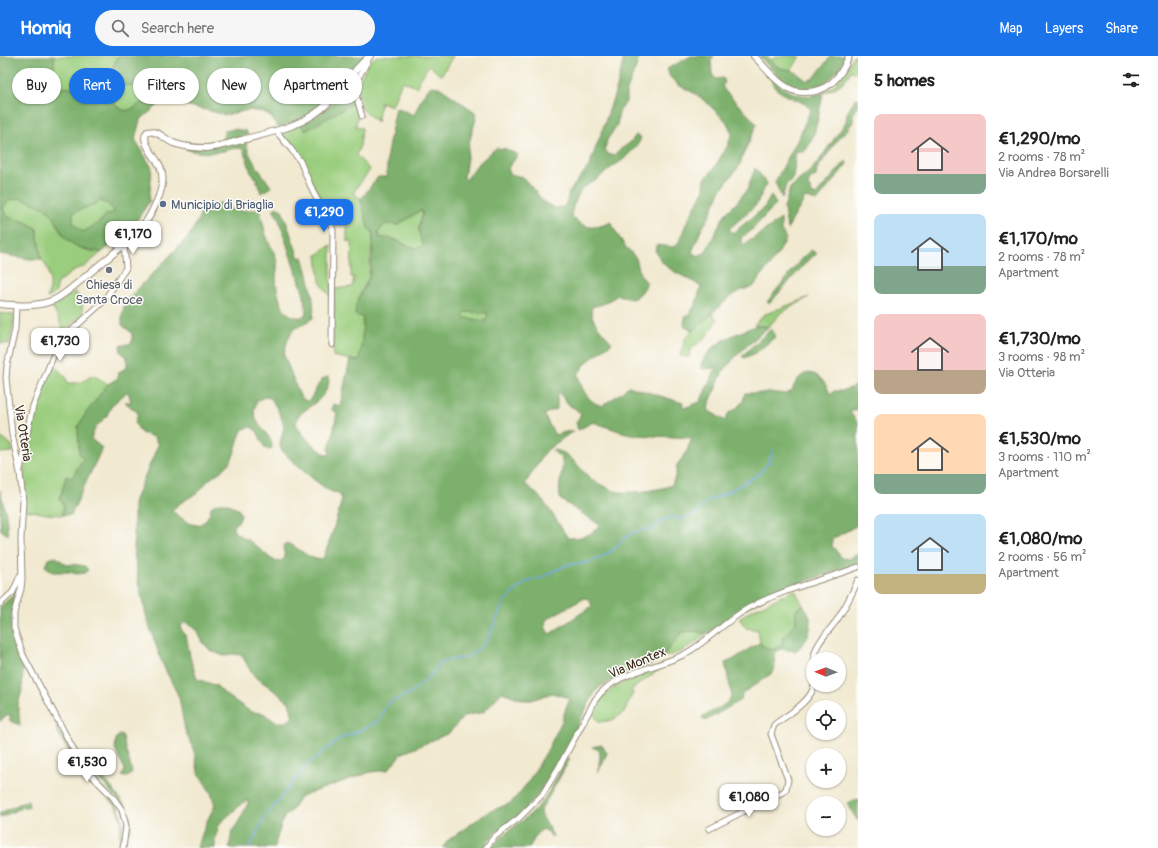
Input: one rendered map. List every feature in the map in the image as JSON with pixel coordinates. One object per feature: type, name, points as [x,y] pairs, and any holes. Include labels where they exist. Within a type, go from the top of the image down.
[{"type":"main road","points":[[0,304],[39,304],[60,297],[135,234],[155,206],[162,186],[162,174],[158,161],[144,140],[146,132],[154,132],[176,144],[204,148],[217,146],[276,130],[299,122],[322,109],[358,66],[370,56]]},
{"type":"main road","points":[[754,56],[789,89],[800,92],[810,92],[821,90],[831,83],[846,65],[850,56]]},
{"type":"street","points":[[362,116],[356,86],[357,81],[370,56]]},
{"type":"street","points":[[276,130],[300,161],[314,194],[333,230],[332,345]]},
{"type":"street","name":"Via Otteria","points":[[20,472],[33,406],[54,354],[72,330],[104,302],[126,268],[124,244]]},
{"type":"street","name":"Via Otteria","points":[[16,305],[15,329],[6,378],[13,441],[20,472]]},
{"type":"street","points":[[20,472],[23,501],[21,539],[22,569],[21,589],[13,619],[14,628],[20,648],[47,702],[77,756],[88,772],[112,796],[122,810],[126,826],[123,848]]},
{"type":"street","name":"Via Montex","points":[[486,848],[494,837],[519,818],[542,795],[602,690],[631,674],[687,653],[748,608],[797,586],[858,567]]},
{"type":"street","points":[[0,604],[13,592],[17,586],[22,569]]},
{"type":"street","points":[[815,652],[815,649],[847,604],[858,580]]},
{"type":"street","points":[[709,829],[783,792],[786,789],[788,780],[771,734],[772,730],[774,725],[807,699],[812,692]]},
{"type":"green space","points":[[0,56],[54,56],[54,68],[12,68],[12,104],[61,104],[61,87],[69,88],[69,104],[115,104],[125,111],[140,104],[159,104],[140,120],[135,139],[152,168],[149,202],[131,229],[102,252],[91,251],[78,247],[65,238],[52,214],[43,207],[20,198],[9,200],[3,208],[6,216],[34,226],[37,229],[41,259],[29,259],[0,254]],"holes":[[[100,201],[106,203],[115,211],[107,214],[99,222],[83,232],[73,223],[73,213]]]},
{"type":"green space","points":[[54,56],[118,56],[112,68],[69,68],[69,88],[61,87],[61,68],[54,68]]},
{"type":"green space","points":[[118,56],[366,56],[354,68],[269,68],[269,104],[323,104],[300,119],[278,128],[272,118],[264,112],[248,110],[226,115],[181,104],[199,104],[199,68],[133,68],[133,86],[125,85],[125,68],[113,68]]},
{"type":"green space","points":[[377,56],[453,56],[441,76],[429,65],[416,87],[402,81],[392,106],[381,102],[377,122],[362,109],[361,104],[362,75],[370,61]]},
{"type":"green space","points":[[624,56],[640,56],[626,93],[626,102],[619,112],[617,125],[607,140],[605,149],[608,154],[614,156],[618,150],[630,143],[636,135],[641,138],[637,146],[624,159],[595,181],[581,189],[573,206],[571,216],[581,224],[590,227],[611,222],[625,246],[636,258],[640,274],[647,283],[641,293],[634,298],[630,299],[618,295],[603,304],[592,307],[592,317],[612,343],[587,362],[578,374],[583,389],[592,401],[602,406],[621,393],[628,386],[683,403],[682,407],[687,407],[700,402],[716,368],[702,369],[701,364],[713,348],[729,337],[751,328],[758,326],[768,327],[735,357],[722,373],[708,407],[709,411],[726,421],[728,414],[736,409],[743,401],[745,393],[768,392],[786,394],[792,391],[796,382],[801,376],[811,373],[822,380],[830,394],[834,391],[842,391],[858,385],[858,409],[849,411],[858,423],[858,525],[832,539],[832,546],[842,558],[848,559],[858,554],[858,564],[780,590],[747,607],[706,634],[695,631],[682,632],[662,657],[654,663],[626,673],[601,686],[595,692],[558,763],[535,799],[519,816],[495,833],[483,848],[443,848],[447,841],[488,812],[511,803],[526,785],[547,751],[562,721],[569,698],[552,693],[532,700],[524,700],[502,692],[484,712],[464,716],[449,733],[401,754],[388,770],[371,772],[301,796],[292,810],[284,817],[275,848],[229,848],[232,831],[238,823],[249,801],[244,802],[220,823],[215,838],[215,848],[197,848],[207,821],[215,805],[211,793],[198,772],[195,754],[185,730],[179,697],[162,663],[147,619],[139,585],[134,553],[134,502],[158,445],[154,437],[141,433],[135,423],[138,413],[125,402],[131,402],[128,391],[112,405],[106,417],[95,428],[91,439],[102,448],[71,515],[62,515],[64,505],[60,499],[66,476],[72,478],[83,459],[79,453],[78,427],[86,413],[108,384],[118,378],[119,372],[127,367],[127,357],[121,352],[120,346],[132,343],[132,333],[122,325],[122,315],[125,302],[189,236],[198,220],[202,208],[220,203],[234,210],[260,211],[266,235],[277,261],[276,279],[279,299],[285,311],[290,315],[302,317],[306,313],[304,296],[278,217],[273,210],[276,207],[282,210],[299,258],[303,257],[311,288],[314,311],[313,318],[296,328],[291,333],[284,355],[299,394],[304,400],[308,401],[322,380],[329,377],[326,390],[323,395],[298,416],[296,424],[302,433],[314,445],[327,455],[330,454],[329,448],[337,413],[331,409],[333,404],[340,406],[350,359],[359,361],[363,317],[355,315],[355,310],[369,277],[372,261],[373,232],[368,228],[361,199],[378,177],[387,177],[387,154],[396,107],[414,115],[422,97],[431,86],[439,87],[475,112],[476,119],[469,143],[464,178],[466,180],[476,166],[496,148],[506,149],[518,155],[508,168],[510,174],[523,177],[543,201],[554,208],[564,207],[569,192],[589,166],[618,84]],"holes":[[[421,210],[423,213],[419,230],[423,246],[415,248],[394,239],[380,238],[378,233],[384,225],[398,225]],[[465,312],[488,313],[486,321],[465,318],[463,315]],[[559,393],[570,406],[576,409],[581,415],[576,422],[578,430],[593,422],[636,435],[692,438],[686,453],[677,465],[676,474],[672,485],[652,490],[634,492],[619,492],[603,486],[588,476],[564,453],[552,450],[562,459],[559,490],[561,500],[600,525],[597,529],[586,536],[568,538],[544,502],[525,484],[547,450],[573,431],[555,435],[546,419],[545,414],[557,409],[557,394]],[[264,397],[271,398],[278,410],[284,426],[280,443],[281,449],[284,453],[296,465],[319,483],[330,491],[339,493],[342,499],[323,559],[313,558],[286,543],[283,547],[285,557],[283,560],[277,562],[251,542],[234,532],[233,526],[238,522],[241,515],[239,510],[225,503],[218,503],[211,507],[209,514],[203,523],[196,525],[187,522],[172,511],[181,503],[197,493],[208,481],[227,466],[233,457],[243,429],[251,427],[257,431],[265,448],[269,450],[272,448],[269,437],[255,416],[257,401]],[[585,598],[589,599],[592,606],[550,634],[546,628],[546,620]],[[185,622],[195,628],[204,644],[211,651],[224,656],[230,654],[242,655],[252,674],[289,702],[293,717],[287,722],[276,722],[263,713],[251,712],[225,694],[217,686],[197,679],[190,657],[187,639],[180,627]]]},
{"type":"green space","points":[[691,56],[714,56],[711,61],[712,74],[716,79],[723,78],[725,82],[722,86],[725,91],[757,124],[742,157],[740,165],[720,191],[692,252],[697,256],[705,253],[725,214],[748,188],[755,168],[767,183],[756,205],[729,229],[733,233],[764,208],[771,196],[776,204],[750,232],[741,237],[743,245],[781,219],[781,230],[786,239],[778,254],[753,287],[742,290],[730,297],[692,331],[684,325],[685,318],[695,306],[701,287],[665,265],[655,250],[657,245],[673,247],[678,244],[687,222],[704,189],[705,179],[714,168],[728,145],[732,133],[726,121],[706,102],[694,93],[678,85],[670,77],[667,69]]},
{"type":"green space","points":[[759,56],[770,58],[779,68],[793,71],[807,81],[814,78],[831,56],[846,56],[842,64],[830,79],[815,88],[807,89],[798,88],[788,84]]},
{"type":"green space","points":[[778,56],[800,56],[792,70],[783,69],[776,65],[772,60]]},
{"type":"green space","points":[[853,56],[858,56],[858,73],[851,71],[846,79],[839,85],[832,90],[823,93],[838,82]]},
{"type":"green space","points":[[770,77],[782,87],[800,95],[807,96],[823,93],[811,141],[804,152],[796,151],[793,178],[786,185],[782,198],[775,182],[798,139],[811,109],[777,89],[773,85]]},
{"type":"green space","points":[[125,85],[133,86],[133,104],[140,104],[125,111],[115,104],[125,104]]},
{"type":"green space","points":[[858,98],[858,107],[853,114],[853,122],[838,139],[817,169],[816,176],[811,178],[808,184],[812,194],[816,195],[846,161],[847,164],[817,201],[805,198],[787,229],[784,208],[790,188],[818,162],[846,122],[847,113],[855,99]]},
{"type":"green space","points":[[330,104],[352,104],[305,131],[301,125],[320,113]]},
{"type":"green space","points":[[352,104],[356,104],[358,112],[356,127],[362,128],[360,146],[356,155],[370,170],[353,193],[361,199],[368,227],[373,232],[369,277],[360,294],[363,317],[359,362],[333,356],[334,289],[352,287],[354,277],[351,277],[352,242],[347,241],[347,225],[335,225],[302,162],[305,159],[299,155],[284,137],[282,132],[301,125],[305,131]]},
{"type":"green space","points":[[234,129],[246,131],[248,135],[221,143],[225,131]]},
{"type":"green space","points":[[246,141],[252,160],[271,187],[261,193],[256,178],[251,173],[243,149],[236,148],[219,152],[205,153],[186,149]]},
{"type":"green space","points":[[20,198],[28,200],[51,213],[62,233],[71,243],[88,250],[102,252],[84,267],[76,269],[56,284],[57,289],[55,293],[47,298],[50,289],[50,282],[46,265],[41,259],[37,229],[34,226],[6,216],[3,208],[9,200]]},
{"type":"green space","points":[[99,201],[106,203],[115,211],[107,214],[99,222],[83,232],[73,223],[73,213]]},
{"type":"green space","points":[[421,210],[423,213],[419,230],[423,246],[416,248],[394,239],[380,238],[378,233],[384,225],[398,225]]},
{"type":"green space","points":[[331,245],[331,298],[320,282],[317,255]]},
{"type":"green space","points":[[811,250],[817,254],[810,258],[769,304],[767,302],[802,258]]},
{"type":"green space","points":[[75,291],[82,302],[83,314],[64,331],[52,306]]},
{"type":"green space","points":[[809,297],[781,313],[768,327],[754,325],[763,315]]},
{"type":"green space","points":[[465,312],[488,313],[486,321],[465,318],[463,315]]},
{"type":"green space","points":[[0,313],[14,315],[13,328],[9,344],[0,343]]},
{"type":"green space","points":[[712,314],[717,319],[707,335],[701,342],[692,347],[689,357],[680,356],[685,339]]},
{"type":"green space","points":[[771,329],[776,336],[756,353],[744,358],[742,356]]},
{"type":"green space","points":[[53,365],[65,376],[68,383],[80,383],[93,375],[108,384],[86,413],[78,427],[79,453],[83,459],[72,478],[66,476],[60,499],[64,505],[62,515],[26,510],[23,475],[31,427],[37,405]]},
{"type":"green space","points":[[0,437],[12,445],[13,452],[0,453]]},
{"type":"green space","points":[[0,490],[6,514],[8,535],[1,530]]},
{"type":"green space","points":[[56,557],[67,565],[73,564],[85,566],[88,570],[84,573],[77,574],[69,572],[53,572],[45,566],[48,559]]},
{"type":"green space","points":[[19,587],[11,616],[12,628],[22,659],[23,669],[22,690],[18,705],[20,725],[10,721],[10,714],[5,716],[0,722],[0,607]]},
{"type":"green space","points":[[795,590],[803,605],[796,610],[796,623],[783,638],[782,644],[769,650],[760,643],[758,630],[746,628],[739,618],[754,609]]},
{"type":"green space","points":[[803,605],[811,622],[808,636],[802,645],[795,651],[780,649],[774,653],[775,669],[772,673],[742,694],[741,700],[705,721],[702,718],[703,716],[723,706],[732,696],[725,663],[760,643],[769,650],[782,644],[783,638],[796,623],[796,610]]},
{"type":"green space","points":[[695,631],[706,634],[686,649],[675,654],[662,657],[682,632]]},
{"type":"green space","points":[[668,663],[631,690],[633,693],[624,712],[613,720],[600,722],[596,719],[594,712],[603,695],[625,681]]},
{"type":"green space","points":[[57,725],[78,761],[118,806],[123,821],[122,839],[119,835],[121,821],[116,806],[88,780],[75,763],[57,731]]},
{"type":"green space","points":[[120,735],[123,736],[132,773],[126,777],[122,776],[125,770],[115,749],[116,738]]},
{"type":"green space","points":[[602,745],[607,753],[598,773],[600,755],[599,750],[592,747]]},
{"type":"green space","points":[[568,757],[570,759],[540,812],[553,836],[552,837],[544,829],[538,832],[529,848],[491,848],[535,810],[545,798]]},
{"type":"green space","points":[[86,765],[106,781],[127,808],[130,817],[131,830],[128,832],[128,818],[123,805]]},
{"type":"green space","points":[[858,799],[858,821],[847,803]]},
{"type":"green space","points":[[28,800],[29,807],[23,807],[0,818],[0,813]]},
{"type":"waterway","points":[[249,848],[265,817],[309,763],[341,738],[357,732],[378,721],[388,703],[411,693],[426,680],[442,662],[466,658],[486,643],[505,600],[526,582],[541,578],[568,564],[582,564],[598,559],[613,550],[622,540],[632,533],[653,529],[660,521],[672,517],[683,519],[697,512],[708,501],[728,492],[758,475],[769,462],[773,450]]},
{"type":"place","name":"Municipio di Briaglia","points":[[163,204]]},
{"type":"place","name":"Chiesa di Santa Croce","points":[[109,270]]}]
